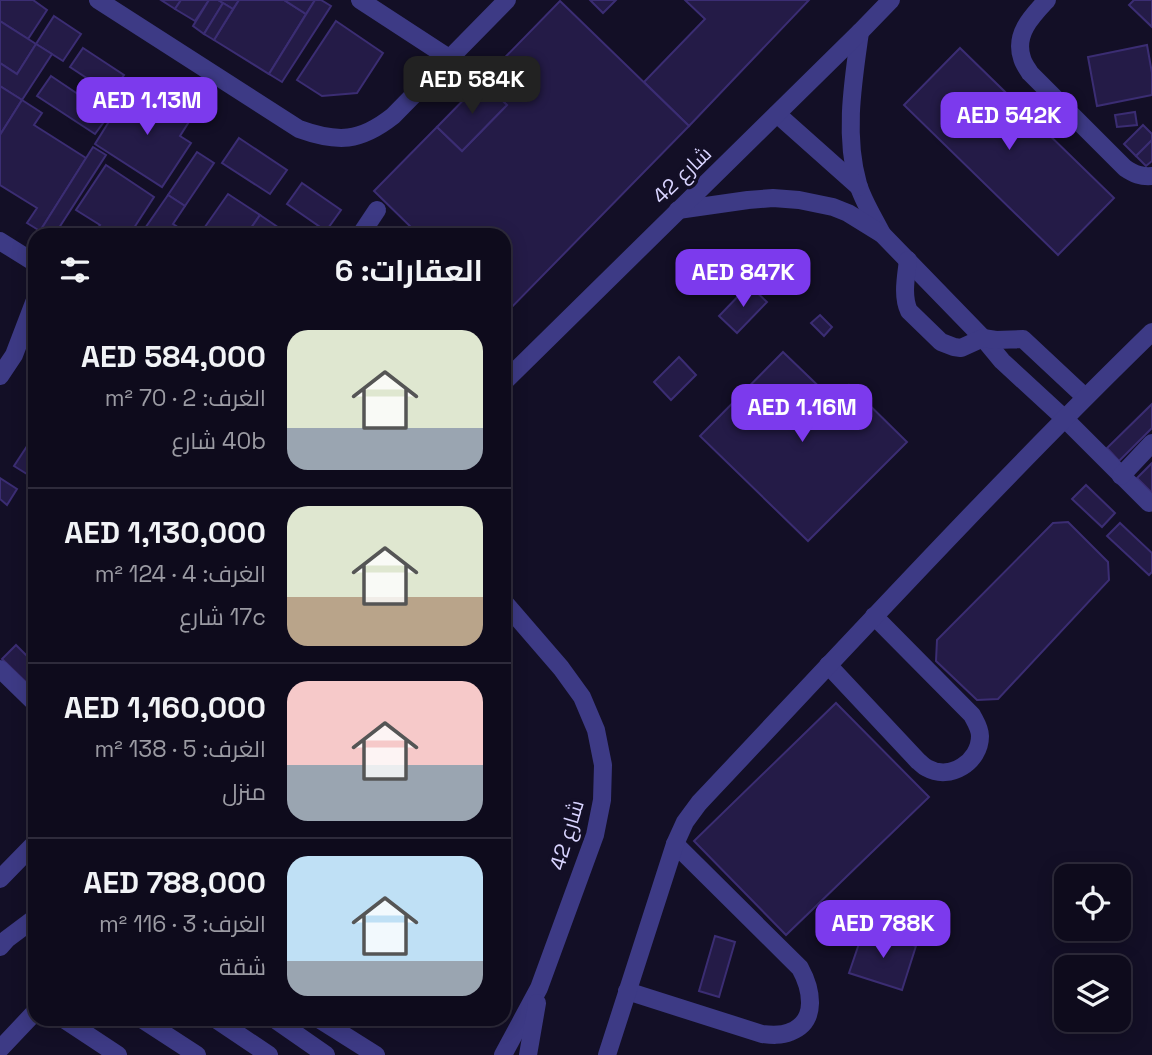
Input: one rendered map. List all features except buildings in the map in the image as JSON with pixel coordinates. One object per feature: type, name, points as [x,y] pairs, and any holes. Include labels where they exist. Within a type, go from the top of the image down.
[{"type":"street","points":[[98,0],[299,130],[336,139],[351,138],[379,127],[393,116],[507,0]]},
{"type":"street","points":[[360,0],[449,58]]},
{"type":"street","name":"شارع 42","points":[[511,375],[891,0]]},
{"type":"street","points":[[1047,0],[1024,27],[1020,43],[1022,59],[1030,73],[1125,168],[1144,177],[1152,176]]},
{"type":"street","points":[[860,32],[850,125],[853,156],[859,187],[882,233]]},
{"type":"street","points":[[777,114],[859,187]]},
{"type":"street","points":[[678,210],[748,200],[799,200],[833,207],[882,233],[1002,361],[1149,503]]},
{"type":"street","points":[[365,228],[377,210]]},
{"type":"street","points":[[0,240],[28,258]]},
{"type":"street","points":[[908,260],[906,306],[941,342],[961,348],[983,338],[1023,339],[1085,397]]},
{"type":"street","points":[[15,355],[28,319]]},
{"type":"street","points":[[607,1055],[675,844],[685,822],[699,803],[874,616],[1085,397],[1152,332]]},
{"type":"street","points":[[0,376],[15,355],[28,343]]},
{"type":"street","points":[[1121,476],[1152,443]]},
{"type":"street","name":"شارع 42","points":[[503,1055],[539,988],[595,835],[602,800],[603,765],[596,730],[582,697],[511,610]]},
{"type":"street","points":[[828,665],[927,769],[951,772],[964,767],[978,748],[980,736],[972,715],[874,616]]},
{"type":"street","points":[[0,669],[28,696]]},
{"type":"street","points":[[627,991],[762,1034],[792,1032],[803,1024],[810,1013],[811,998],[807,980],[800,968],[675,844]]},
{"type":"street","points":[[0,879],[28,850]]},
{"type":"street","points":[[0,947],[28,923]]},
{"type":"street","points":[[528,1055],[539,988]]},
{"type":"street","points":[[0,1049],[28,1019]]},
{"type":"street","points":[[74,1026],[118,1055]]},
{"type":"street","points":[[153,1026],[197,1055]]},
{"type":"street","points":[[226,1026],[269,1055]]},
{"type":"street","points":[[284,1026],[326,1055]]},
{"type":"street","points":[[330,1026],[376,1055]]}]
